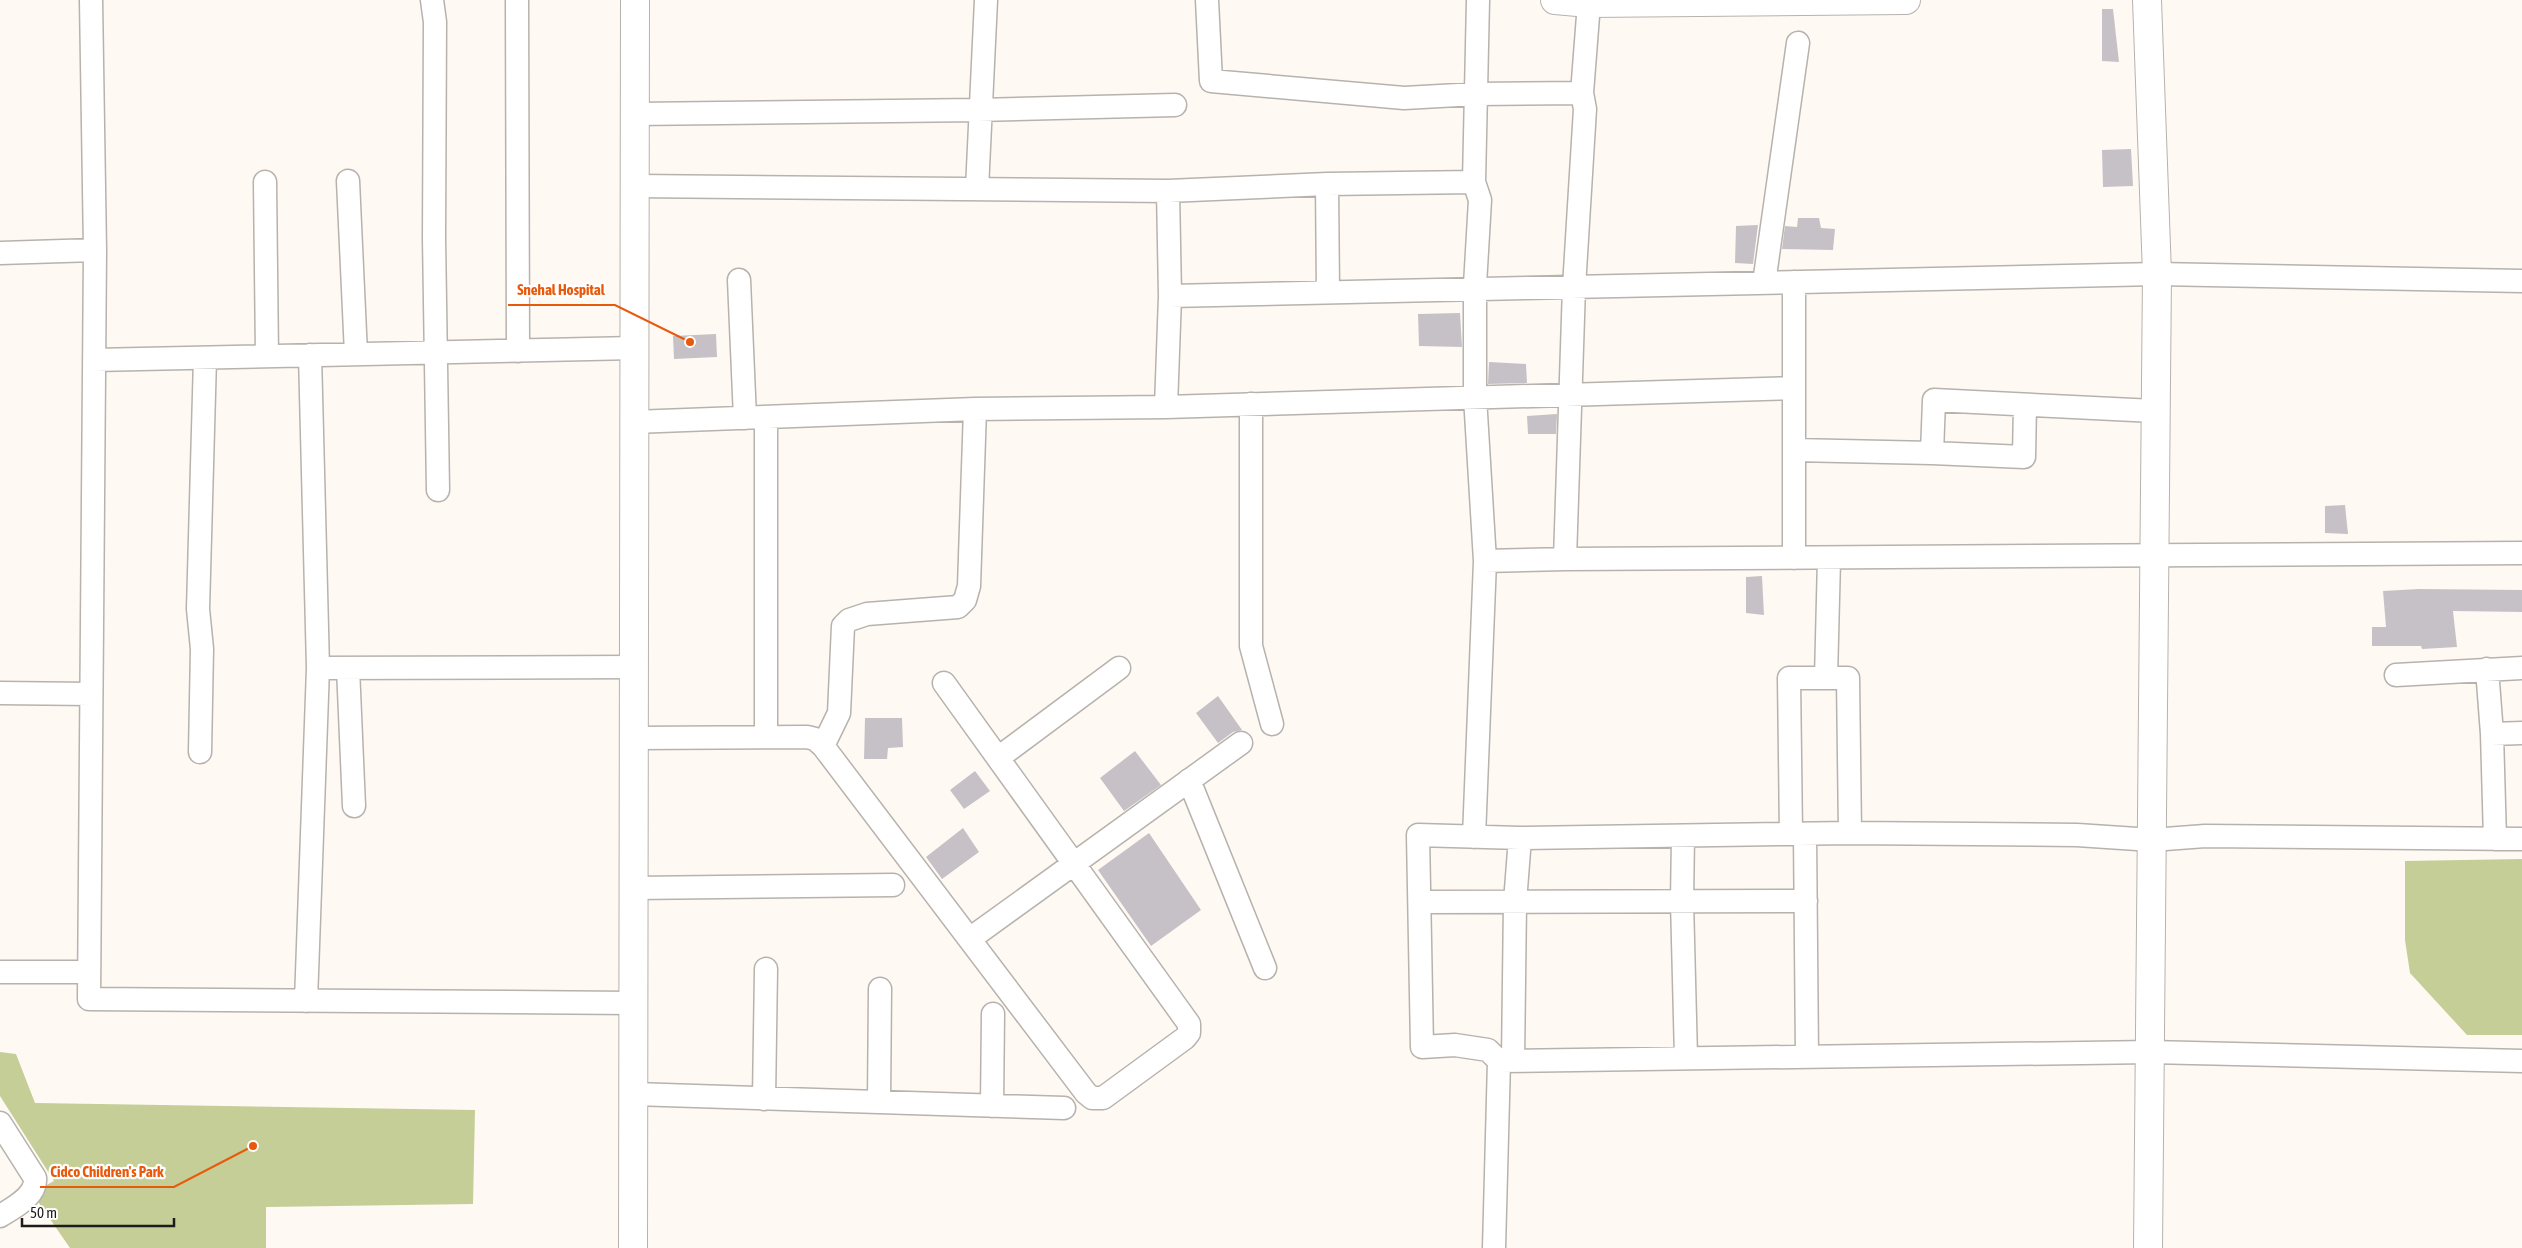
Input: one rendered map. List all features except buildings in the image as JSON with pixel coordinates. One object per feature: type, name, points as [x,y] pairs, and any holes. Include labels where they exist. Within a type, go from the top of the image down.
[{"type":"street","points":[[91,0],[95,250],[88,999],[633,1003]]},
{"type":"street","points":[[432,0],[435,22],[438,490]]},
{"type":"street","points":[[517,0],[518,351]]},
{"type":"street","points":[[633,1248],[635,0]]},
{"type":"street","points":[[977,189],[986,0]]},
{"type":"street","points":[[1207,0],[1211,81],[1404,98],[1476,94],[1582,93]]},
{"type":"street","points":[[1474,837],[1485,561],[1475,397],[1476,289],[1480,200],[1474,182],[1478,0]]},
{"type":"street","points":[[1555,0],[1589,3],[1906,0]]},
{"type":"street","points":[[2148,0],[2156,274],[2148,1248]]},
{"type":"street","points":[[1565,558],[1574,287],[1585,109],[1582,93],[1589,3]]},
{"type":"street","points":[[1764,282],[1798,43]]},
{"type":"street","points":[[635,114],[1176,105]]},
{"type":"street","points":[[348,181],[356,354]]},
{"type":"street","points":[[265,182],[267,356]]},
{"type":"street","points":[[635,186],[1168,191],[1326,184],[1474,182]]},
{"type":"street","points":[[1326,184],[1328,292]]},
{"type":"street","points":[[1166,406],[1170,296],[1168,191]]},
{"type":"street","points":[[0,253],[95,250]]},
{"type":"street","points":[[1170,296],[2156,274],[2522,281]]},
{"type":"street","points":[[739,280],[755,417],[766,737]]},
{"type":"street","points":[[1794,282],[1794,558]]},
{"type":"street","points":[[94,360],[634,348]]},
{"type":"street","points":[[306,1001],[318,668],[310,355]]},
{"type":"street","points":[[200,752],[202,649],[198,609],[205,358]]},
{"type":"street","points":[[634,422],[975,409],[1250,404],[1794,388]]},
{"type":"street","points":[[1932,453],[1934,400],[2154,411]]},
{"type":"street","points":[[1250,404],[1251,646],[1272,724]]},
{"type":"street","points":[[1794,450],[2024,457],[2025,406]]},
{"type":"street","points":[[823,746],[839,713],[843,626],[849,620],[867,614],[958,607],[965,600],[969,586],[975,409]]},
{"type":"street","points":[[1485,561],[1565,558],[2522,553]]},
{"type":"street","points":[[1826,678],[1829,558]]},
{"type":"street","points":[[318,668],[634,667]]},
{"type":"street","points":[[348,668],[354,806]]},
{"type":"street","points":[[998,758],[1119,668]]},
{"type":"street","points":[[2396,674],[2522,668]]},
{"type":"street","points":[[2487,669],[2492,734],[2495,839]]},
{"type":"street","points":[[1807,1057],[1806,901],[1798,834],[1789,678],[1848,678],[1850,833]]},
{"type":"street","points":[[634,738],[807,737],[816,739],[971,938],[1086,1093],[1098,1099],[1107,1096],[1184,1038],[1189,1033],[1189,1024],[944,683]]},
{"type":"street","points":[[0,693],[91,694]]},
{"type":"street","points":[[2492,734],[2522,733]]},
{"type":"street","points":[[971,938],[1241,743]]},
{"type":"street","points":[[1189,780],[1265,968]]},
{"type":"street","points":[[2522,839],[2205,836],[2152,840],[2077,835],[1850,833],[1520,838],[1418,835],[1422,1047],[1455,1044],[1488,1050],[1506,1061],[2150,1052],[2522,1062]]},
{"type":"street","points":[[1683,836],[1682,902],[1686,1058]]},
{"type":"street","points":[[1494,1248],[1514,902],[1520,838]]},
{"type":"street","points":[[634,888],[893,885]]},
{"type":"street","points":[[1420,902],[1806,901]]},
{"type":"street","points":[[764,1098],[766,969]]},
{"type":"street","points":[[0,972],[89,972]]},
{"type":"street","points":[[879,1102],[880,989]]},
{"type":"street","points":[[992,1106],[993,1014]]},
{"type":"street","points":[[634,1094],[1064,1108]]},
{"type":"street","points":[[0,1123],[35,1178],[36,1183],[26,1198],[0,1216]]},
{"type":"green space","points":[[2522,859],[2522,1035],[2467,1035],[2410,973],[2405,940],[2405,861]]},
{"type":"green space","points":[[0,1052],[16,1054],[35,1103],[475,1110],[473,1204],[266,1207],[266,1248],[70,1248],[32,1193],[54,1181],[0,1096]]},
{"type":"place","name":"Snehal Hospital","points":[[690,342]]},
{"type":"place","name":"Cidco Children's Park","points":[[253,1146]]}]
